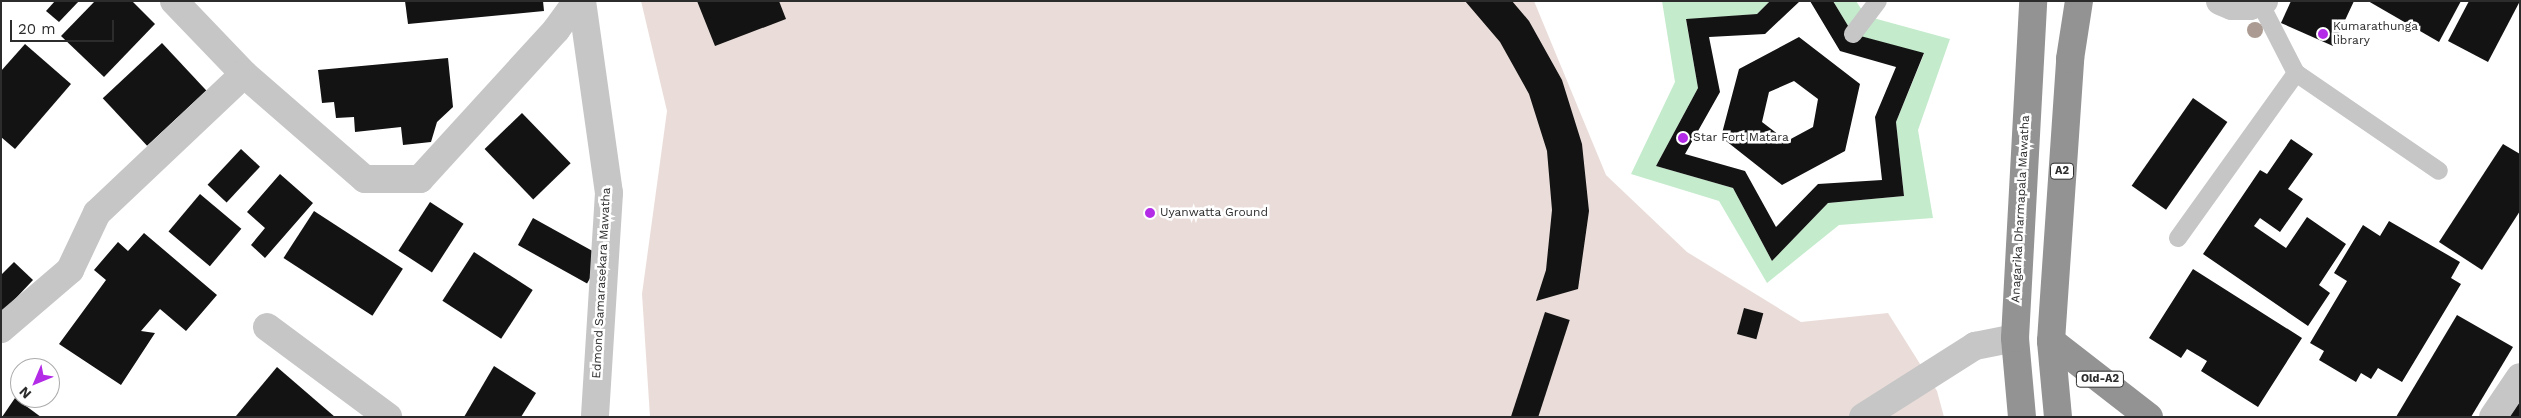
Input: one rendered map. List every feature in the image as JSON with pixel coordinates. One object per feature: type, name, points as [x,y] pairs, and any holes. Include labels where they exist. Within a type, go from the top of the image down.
[{"type":"highway","name":"Anagarika Dharmapala Mawatha","points":[[2022,417],[2015,338],[2033,1]]},
{"type":"highway","name":"A2","points":[[2051,341],[2070,59],[2079,1]]},
{"type":"highway","points":[[2015,338],[2051,341],[2058,417]]},
{"type":"highway","name":"Old-A2","points":[[2051,341],[2149,417]]},
{"type":"street","points":[[174,1],[244,74],[365,179],[420,179],[556,30],[577,1]]},
{"type":"street","name":"Edmond Samarasekara Mawatha","points":[[582,1],[608,193],[596,417]]},
{"type":"street","points":[[2220,1],[2232,6],[2262,2]]},
{"type":"street","points":[[1,329],[70,270],[97,213],[244,74]]},
{"type":"street","points":[[267,327],[388,417]]},
{"type":"street","points":[[1863,417],[1975,346],[2015,338]]},
{"type":"street","points":[[2493,417],[2520,377]]},
{"type":"lane","points":[[1853,34],[1878,1]]},
{"type":"lane","points":[[2262,2],[2296,73],[2439,171]]},
{"type":"lane","points":[[2178,238],[2296,73]]},
{"type":"shaded area","name":"Uyanwatta Ground","points":[[641,1],[1534,1],[1606,175],[1687,252],[1801,322],[1888,313],[1937,391],[1944,417],[650,417],[642,294],[667,111]]},
{"type":"shaded area","points":[[1662,1],[1770,1],[1757,14],[1686,20],[1698,88],[1656,166],[1733,188],[1772,261],[1828,203],[1904,196],[1896,122],[1924,54],[1853,34],[1833,1],[1856,1],[1866,16],[1950,39],[1918,130],[1933,218],[1839,225],[1767,283],[1719,201],[1631,174],[1675,82]]},
{"type":"building","points":[[55,1],[79,1],[59,22],[46,11]]},
{"type":"building","points":[[95,1],[132,1],[155,24],[104,77],[61,36]]},
{"type":"building","points":[[405,1],[543,1],[544,11],[408,24]]},
{"type":"building","points":[[697,1],[779,1],[786,19],[715,46]]},
{"type":"building","points":[[1465,1],[1512,1],[1529,21],[1562,80],[1582,144],[1589,211],[1578,289],[1536,301],[1546,270],[1552,210],[1547,151],[1529,94],[1500,42]]},
{"type":"building","name":"Star Fort Matara","points":[[1770,1],[1800,1],[1765,34],[1709,37],[1720,92],[1685,154],[1745,171],[1776,227],[1818,184],[1882,180],[1875,117],[1896,67],[1840,51],[1810,1],[1833,1],[1853,34],[1924,53],[1896,122],[1904,196],[1828,203],[1772,261],[1733,188],[1656,166],[1698,88],[1686,19],[1757,14]]},
{"type":"building","name":"Kumarathunga library","points":[[2291,1],[2354,1],[2333,46],[2281,23]]},
{"type":"building","points":[[2368,1],[2461,1],[2439,42]]},
{"type":"building","points":[[2469,1],[2520,1],[2488,62],[2448,41]]},
{"type":"building","points":[[1799,37],[1860,84],[1845,151],[1782,185],[1721,137],[1739,69]],"holes":[[[1794,81],[1818,99],[1813,127],[1787,141],[1762,122],[1769,92]]]},
{"type":"building","points":[[162,43],[206,91],[147,146],[103,98]]},
{"type":"building","points":[[25,44],[71,84],[15,149],[1,137],[1,71]]},
{"type":"building","points":[[448,58],[453,107],[437,122],[431,142],[403,145],[401,127],[355,132],[354,117],[336,118],[334,102],[322,103],[318,70]]},
{"type":"building","points":[[2193,98],[2227,122],[2166,210],[2132,186]]},
{"type":"building","points":[[522,113],[571,163],[533,199],[485,149]]},
{"type":"building","points":[[2291,139],[2313,154],[2288,189],[2303,199],[2280,232],[2260,218],[2254,226],[2286,248],[2307,217],[2346,244],[2319,285],[2330,293],[2308,326],[2203,254],[2260,170],[2267,174]]},
{"type":"building","points":[[2503,144],[2520,154],[2520,211],[2482,270],[2439,242]]},
{"type":"building","points":[[241,149],[260,167],[227,203],[208,185]]},
{"type":"building","points":[[280,174],[313,203],[265,258],[251,245],[265,228],[247,212]]},
{"type":"building","points":[[200,194],[241,229],[210,266],[169,232]]},
{"type":"building","points":[[430,202],[464,224],[432,272],[398,251]]},
{"type":"building","points":[[314,211],[403,269],[372,316],[284,258]]},
{"type":"building","points":[[533,218],[602,256],[587,283],[518,245]]},
{"type":"building","points":[[2389,221],[2460,262],[2451,278],[2461,284],[2402,382],[2378,368],[2371,379],[2361,373],[2356,382],[2319,360],[2324,351],[2310,343],[2347,281],[2334,273],[2363,225],[2380,236]]},
{"type":"building","points":[[144,233],[217,295],[186,331],[160,309],[141,331],[155,333],[121,385],[59,344],[106,280],[94,270],[118,242],[128,251]]},
{"type":"building","points":[[474,252],[533,290],[501,339],[442,301]]},
{"type":"building","points":[[14,262],[33,280],[1,314],[1,275]]},
{"type":"building","points":[[2193,269],[2302,338],[2258,407],[2201,371],[2207,361],[2187,349],[2181,358],[2149,338]]},
{"type":"building","points":[[1744,308],[1763,313],[1756,339],[1737,334]]},
{"type":"building","points":[[1545,312],[1570,320],[1538,417],[1511,417]]},
{"type":"building","points":[[2457,315],[2513,347],[2471,417],[2396,417]]},
{"type":"building","points":[[494,366],[536,393],[521,417],[464,417]]},
{"type":"building","points":[[277,367],[335,417],[236,416]]},
{"type":"building","points":[[2520,401],[2520,417],[2509,417]]},
{"type":"building","points":[[10,405],[10,408],[29,408],[41,417],[2,417]]},
{"type":"place","name":"Kumarathunga library","points":[[2323,34]]},
{"type":"place","name":"Star Fort Matara","points":[[1683,138]]},
{"type":"place","name":"Uyanwatta Ground","points":[[1150,213]]}]
